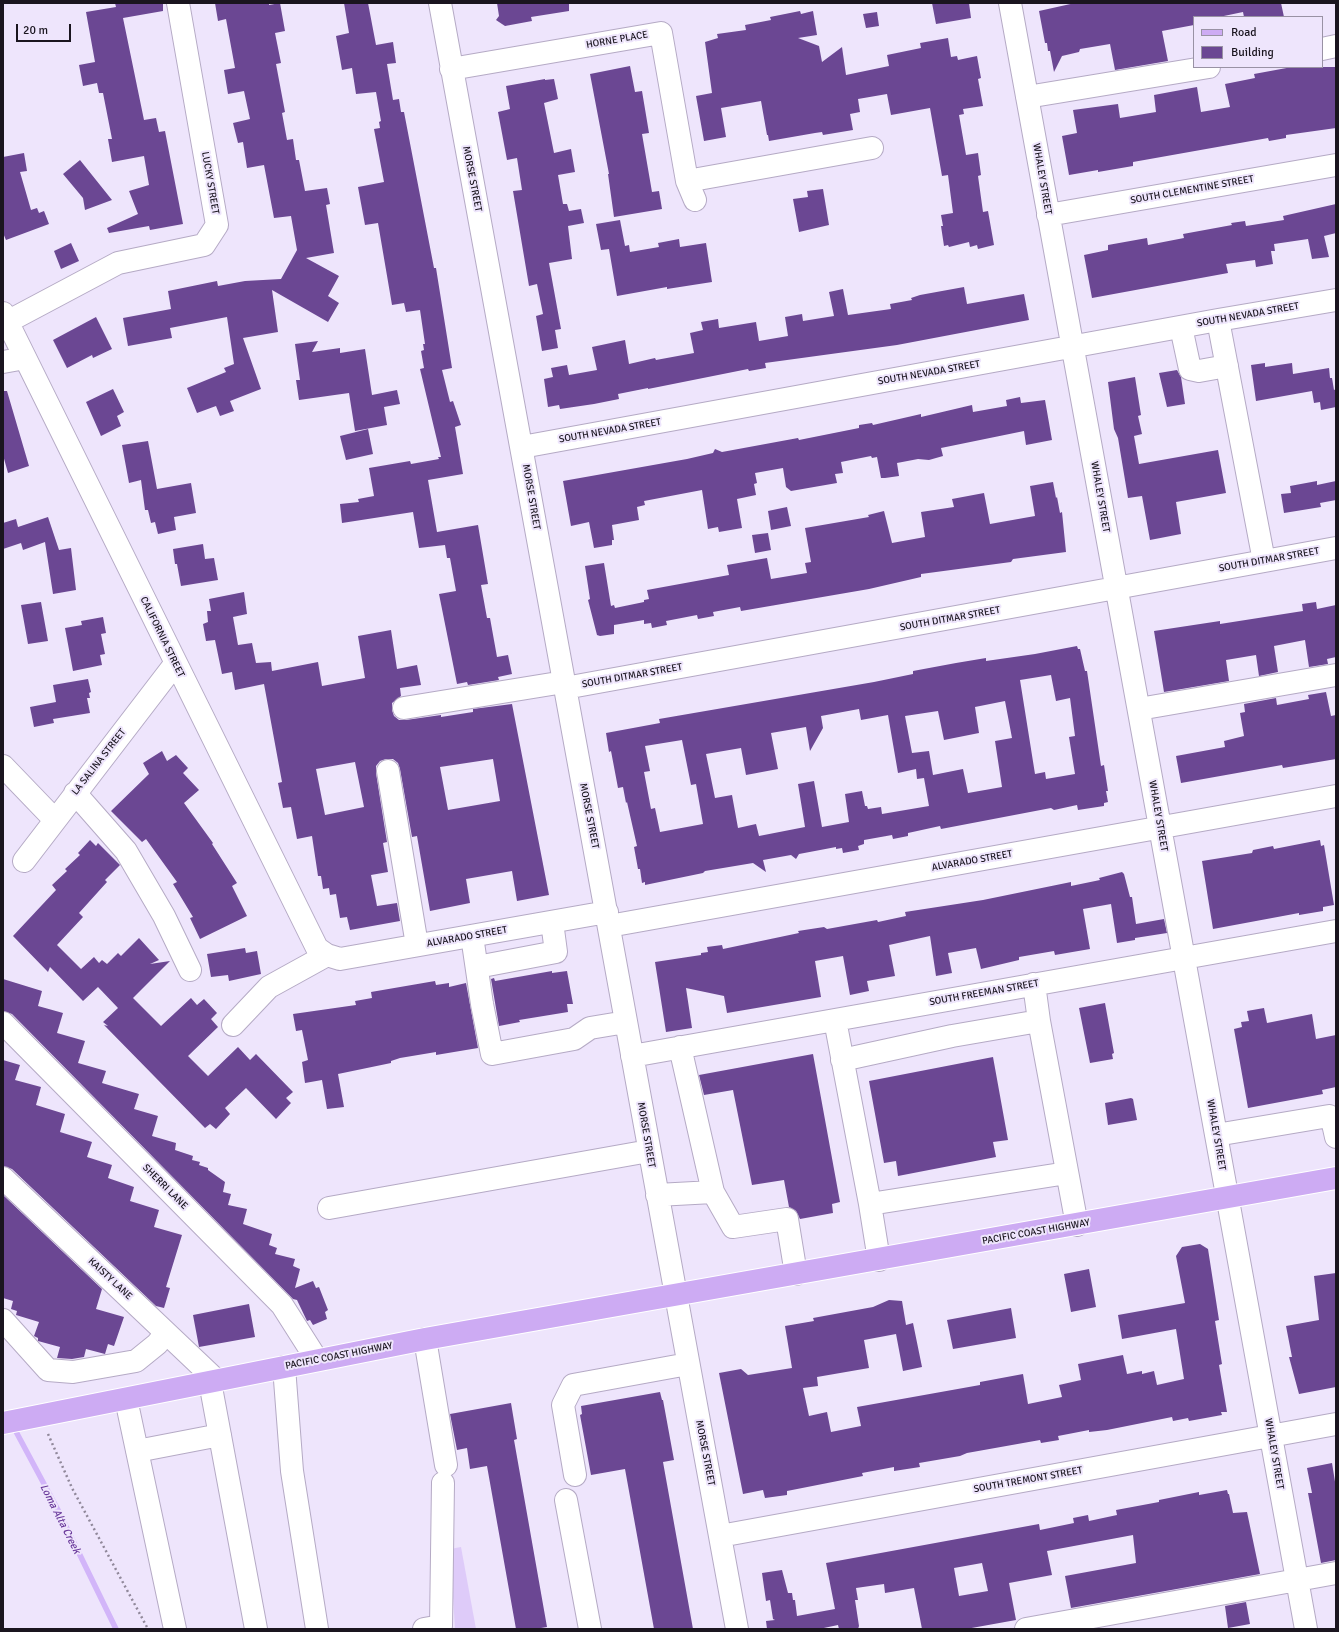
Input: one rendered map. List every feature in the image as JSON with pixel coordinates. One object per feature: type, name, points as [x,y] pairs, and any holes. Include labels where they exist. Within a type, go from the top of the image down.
[{"type":"main road","name":"PACIFIC COAST HIGHWAY","points":[[3,1423],[425,1339],[879,1260],[1336,1178]]},
{"type":"street","name":"LUCKY STREET","points":[[5,318],[118,264],[204,245],[217,225],[178,3]]},
{"type":"street","name":"MORSE STREET","points":[[440,3],[737,1629]]},
{"type":"street","name":"WHALEY STREET","points":[[1010,3],[1306,1629]]},
{"type":"street","name":"HORNE PLACE","points":[[451,69],[661,33],[691,190],[872,148]]},
{"type":"street","points":[[1323,48],[1336,46]]},
{"type":"street","points":[[1027,97],[1203,68]]},
{"type":"street","name":"SOUTH CLEMENTINE STREET","points":[[1048,215],[1336,166]]},
{"type":"street","name":"SOUTH NEVADA STREET","points":[[522,447],[1072,346],[1336,300]]},
{"type":"street","name":"CALIFORNIA STREET","points":[[5,318],[175,664],[317,948],[327,955]]},
{"type":"street","points":[[1218,320],[1264,561]]},
{"type":"street","points":[[1180,327],[1190,369],[1199,370],[1227,366]]},
{"type":"street","points":[[3,362],[25,358]]},
{"type":"street","name":"SOUTH DITMAR STREET","points":[[404,708],[564,685],[1117,589],[1336,548]]},
{"type":"street","name":"LA SALINA STREET","points":[[24,861],[54,819],[76,793],[175,664]]},
{"type":"street","points":[[1139,710],[1336,675]]},
{"type":"street","points":[[3,766],[54,819]]},
{"type":"street","points":[[388,771],[417,945]]},
{"type":"street","points":[[76,793],[126,850],[164,916],[190,970]]},
{"type":"street","name":"ALVARADO STREET","points":[[327,955],[340,959],[552,922],[608,919],[1160,827],[1336,796]]},
{"type":"street","points":[[478,967],[556,952],[552,922]]},
{"type":"street","name":"SOUTH FREEMAN STREET","points":[[632,1056],[1336,931]]},
{"type":"street","points":[[472,936],[478,967],[482,1004],[492,1054],[574,1039],[590,1028],[626,1022]]},
{"type":"street","points":[[233,1025],[269,987],[327,955]]},
{"type":"street","points":[[1034,984],[1077,1225]]},
{"type":"street","points":[[835,1020],[870,1204],[879,1260]]},
{"type":"street","points":[[842,1060],[952,1036],[1040,1021]]},
{"type":"street","name":"SHERRI LANE","points":[[3,1023],[282,1305],[317,1360]]},
{"type":"street","points":[[680,1047],[713,1192],[733,1227],[787,1219],[796,1274]]},
{"type":"street","points":[[1216,1135],[1329,1116],[1332,1119],[1336,1137]]},
{"type":"street","points":[[329,1208],[649,1151]]},
{"type":"street","points":[[870,1204],[1067,1173]]},
{"type":"street","name":"KAISTY LANE","points":[[3,1178],[166,1332],[214,1382]]},
{"type":"street","points":[[657,1195],[713,1192]]},
{"type":"street","points":[[3,1320],[48,1370],[73,1372],[136,1361],[157,1344],[166,1332]]},
{"type":"street","points":[[424,1629],[441,1626],[444,1529],[444,1474],[425,1339]]},
{"type":"street","points":[[575,1475],[563,1405],[573,1385],[688,1364]]},
{"type":"street","points":[[284,1367],[292,1471],[317,1629]]},
{"type":"street","points":[[214,1382],[220,1435],[256,1629]]},
{"type":"street","points":[[126,1399],[175,1629]]},
{"type":"street","name":"SOUTH TREMONT STREET","points":[[720,1536],[1336,1424]]},
{"type":"street","points":[[137,1451],[220,1435]]},
{"type":"street","points":[[566,1500],[590,1629]]},
{"type":"street","points":[[1026,1629],[1336,1573]]},
{"type":"path","points":[[40,1416],[72,1488],[148,1629]]},
{"type":"shaded area","points":[[461,1547],[476,1629],[455,1629],[450,1549]]},
{"type":"building","points":[[115,3],[163,3],[163,11],[123,18],[144,120],[156,118],[159,132],[165,131],[183,224],[150,230],[149,226],[109,233],[107,228],[138,214],[129,191],[149,185],[144,156],[112,162],[108,139],[112,139],[103,93],[99,93],[97,83],[83,86],[79,65],[95,62],[86,12],[116,7]]},
{"type":"building","points":[[215,3],[269,3],[269,5],[280,3],[285,31],[275,33],[281,63],[276,64],[285,112],[282,113],[287,140],[293,139],[296,160],[299,160],[305,191],[327,188],[330,204],[326,205],[334,253],[306,258],[339,276],[328,296],[339,303],[328,322],[272,290],[278,332],[243,338],[261,389],[230,401],[234,411],[220,416],[216,406],[197,413],[187,388],[226,372],[224,368],[234,364],[227,317],[170,328],[172,338],[128,346],[123,318],[171,309],[168,291],[217,281],[218,286],[245,281],[281,279],[297,250],[291,216],[274,218],[264,165],[247,168],[243,142],[238,143],[233,123],[250,119],[244,91],[228,94],[224,70],[235,68],[226,19],[218,21]]},
{"type":"building","points":[[344,3],[368,3],[376,45],[393,42],[396,63],[387,64],[393,100],[399,99],[401,112],[404,112],[434,268],[436,268],[452,368],[442,370],[450,402],[453,401],[461,425],[455,427],[463,474],[428,480],[437,532],[478,525],[488,584],[481,585],[487,618],[490,618],[497,657],[508,655],[512,674],[498,677],[499,680],[468,685],[467,682],[457,684],[439,594],[456,591],[450,558],[447,558],[445,545],[419,548],[413,512],[342,523],[340,504],[359,502],[358,499],[374,496],[369,468],[410,461],[411,464],[439,459],[438,457],[441,457],[420,369],[424,368],[421,351],[424,350],[423,344],[425,344],[420,310],[406,312],[404,303],[392,305],[378,223],[365,225],[358,187],[384,182],[374,129],[380,128],[379,122],[381,121],[376,92],[356,94],[352,68],[342,70],[336,36],[349,33]]},
{"type":"building","points":[[497,3],[569,3],[569,11],[531,17],[532,21],[505,26],[496,20],[499,16]]},
{"type":"building","points":[[932,3],[969,3],[971,18],[936,24]]},
{"type":"building","points":[[1075,3],[1281,3],[1284,16],[1244,16],[1243,12],[1224,16],[1193,16],[1193,25],[1162,31],[1168,61],[1115,70],[1110,44],[1080,49],[1079,52],[1062,56],[1054,72],[1050,51],[1048,51],[1047,43],[1045,43],[1039,11]]},
{"type":"building","points":[[800,11],[801,14],[813,11],[817,35],[798,38],[819,46],[822,62],[842,47],[846,75],[889,66],[887,55],[921,48],[920,43],[948,38],[951,57],[957,56],[958,60],[977,56],[981,78],[978,79],[983,106],[963,109],[964,114],[959,115],[966,155],[978,153],[981,175],[978,176],[983,212],[988,211],[994,245],[978,249],[977,245],[970,247],[969,242],[949,247],[948,245],[944,246],[941,215],[953,213],[948,175],[942,176],[930,108],[891,115],[887,94],[858,99],[860,112],[850,114],[853,130],[823,135],[822,132],[769,141],[761,101],[721,108],[726,137],[704,141],[696,96],[712,93],[705,42],[718,38],[717,34],[746,30],[745,25],[771,20],[770,17]]},
{"type":"building","points":[[877,12],[879,26],[866,28],[863,14]]},
{"type":"building","points":[[630,66],[635,92],[642,91],[649,133],[642,134],[652,192],[659,191],[662,209],[614,217],[609,174],[590,74]]},
{"type":"building","points":[[1336,67],[1336,128],[1286,135],[1286,138],[1269,141],[1268,138],[1133,162],[1133,166],[1069,175],[1062,136],[1077,133],[1073,110],[1118,104],[1120,118],[1156,112],[1154,95],[1197,87],[1201,112],[1230,107],[1225,84],[1255,78],[1254,74],[1287,68]]},
{"type":"building","points":[[545,79],[554,79],[558,99],[544,103],[554,153],[571,149],[575,172],[558,175],[563,204],[567,204],[569,211],[581,209],[584,223],[568,226],[572,259],[549,263],[561,329],[555,330],[558,348],[542,351],[536,316],[543,314],[537,284],[529,286],[513,191],[522,190],[517,158],[507,160],[498,112],[510,109],[506,86]]},
{"type":"building","points":[[24,153],[27,171],[20,172],[31,210],[37,208],[39,213],[44,211],[49,224],[6,240],[3,233],[3,157]]},
{"type":"building","points":[[80,160],[112,200],[85,210],[83,198],[63,174]]},
{"type":"building","points":[[823,189],[829,225],[799,232],[793,199],[808,197],[807,191]]},
{"type":"building","points":[[1336,204],[1336,233],[1324,236],[1329,257],[1312,259],[1308,239],[1274,244],[1275,251],[1271,251],[1273,264],[1256,267],[1255,260],[1226,264],[1228,273],[1092,298],[1084,255],[1108,250],[1108,245],[1147,238],[1148,245],[1184,238],[1183,234],[1232,225],[1231,223],[1245,221],[1246,226],[1284,220],[1283,216]]},
{"type":"building","points":[[620,220],[625,246],[629,245],[630,252],[659,247],[658,243],[679,239],[680,247],[706,243],[712,282],[667,289],[667,287],[617,296],[609,249],[601,250],[596,224]]},
{"type":"building","points":[[71,243],[79,261],[61,269],[54,251]]},
{"type":"building","points":[[964,287],[967,304],[1024,294],[1029,320],[897,345],[765,363],[766,368],[749,371],[748,369],[618,394],[619,399],[594,404],[560,409],[559,405],[548,407],[544,379],[553,377],[551,368],[567,365],[569,375],[597,370],[592,347],[625,340],[629,364],[655,358],[656,360],[694,353],[690,333],[703,330],[701,322],[718,319],[719,328],[756,322],[759,341],[788,336],[785,317],[802,314],[803,321],[834,316],[829,292],[843,289],[848,315],[891,309],[890,304],[912,300],[911,298],[920,295]]},
{"type":"building","points":[[96,317],[112,349],[93,358],[92,355],[67,368],[53,340]]},
{"type":"building","points":[[318,341],[312,352],[340,348],[340,353],[365,349],[372,395],[397,390],[400,404],[384,407],[387,425],[355,431],[349,393],[299,400],[296,380],[300,380],[295,344]]},
{"type":"building","points":[[1265,363],[1265,367],[1292,363],[1293,374],[1329,368],[1330,378],[1332,378],[1334,390],[1336,389],[1336,407],[1321,410],[1320,402],[1314,403],[1312,391],[1256,401],[1251,365]]},
{"type":"building","points":[[1177,370],[1181,377],[1185,404],[1167,407],[1159,373]]},
{"type":"building","points":[[1135,377],[1141,415],[1138,416],[1142,434],[1134,436],[1139,464],[1218,450],[1226,493],[1176,502],[1181,534],[1150,540],[1142,496],[1128,498],[1118,438],[1114,429],[1108,382]]},
{"type":"building","points":[[113,389],[124,412],[117,416],[121,426],[101,436],[86,402]]},
{"type":"building","points":[[3,391],[7,391],[29,466],[8,473],[3,455]]},
{"type":"building","points":[[1020,397],[1021,403],[1045,400],[1052,440],[1026,445],[1024,431],[941,448],[943,456],[929,460],[918,459],[897,463],[899,476],[885,478],[881,478],[877,457],[872,458],[871,456],[841,462],[843,473],[835,474],[837,483],[791,491],[786,487],[783,468],[755,473],[757,483],[754,484],[756,495],[737,499],[742,528],[719,532],[718,527],[708,529],[702,490],[644,501],[645,505],[637,507],[639,520],[612,525],[614,540],[612,540],[612,545],[594,548],[589,522],[571,526],[563,481],[687,459],[713,453],[715,449],[722,452],[798,438],[799,440],[859,428],[859,425],[872,423],[873,425],[921,414],[921,417],[972,405],[973,412],[1007,406],[1006,400]]},
{"type":"building","points":[[368,429],[373,454],[346,460],[340,436]]},
{"type":"building","points":[[148,441],[157,489],[191,483],[196,513],[174,517],[176,530],[158,534],[155,522],[151,523],[148,510],[145,510],[141,480],[129,483],[122,445]]},
{"type":"building","points":[[1317,481],[1317,485],[1336,481],[1336,500],[1320,503],[1321,507],[1284,513],[1281,494],[1291,493],[1290,486]]},
{"type":"building","points":[[1053,482],[1060,513],[1062,512],[1066,552],[1013,559],[1011,562],[921,574],[921,577],[869,589],[741,611],[740,607],[713,612],[714,616],[698,619],[697,615],[666,621],[667,625],[652,628],[651,623],[644,624],[644,620],[614,625],[614,634],[597,635],[588,600],[590,599],[585,566],[604,563],[611,606],[614,605],[615,608],[644,602],[644,600],[649,599],[647,590],[729,575],[727,565],[767,558],[771,579],[807,573],[805,563],[811,562],[805,528],[869,517],[868,515],[884,511],[892,543],[925,537],[921,512],[954,507],[952,499],[984,493],[990,524],[1035,516],[1030,486]]},
{"type":"building","points":[[787,507],[791,526],[771,530],[768,511]]},
{"type":"building","points":[[48,517],[59,550],[71,548],[76,590],[53,594],[45,542],[23,550],[21,543],[3,549],[3,523],[16,519],[18,527]]},
{"type":"building","points":[[768,533],[771,550],[755,553],[752,535]]},
{"type":"building","points":[[203,544],[205,559],[214,558],[218,580],[181,586],[177,564],[175,564],[173,549]]},
{"type":"building","points":[[244,592],[247,614],[233,617],[238,645],[252,643],[256,663],[271,662],[272,671],[318,662],[322,686],[365,678],[358,636],[391,630],[397,669],[417,665],[421,685],[400,688],[401,696],[392,703],[394,716],[399,720],[441,715],[441,717],[473,712],[473,709],[512,704],[549,895],[517,901],[512,871],[466,879],[470,903],[430,911],[417,836],[412,837],[400,769],[398,763],[393,759],[386,759],[380,761],[376,766],[376,773],[387,842],[383,843],[388,872],[371,875],[377,906],[397,903],[400,921],[350,930],[347,917],[340,918],[336,894],[330,895],[329,888],[323,889],[321,876],[318,876],[312,836],[297,839],[291,807],[283,808],[278,783],[282,782],[264,684],[235,690],[232,672],[222,674],[215,640],[206,641],[203,624],[208,622],[207,611],[211,611],[209,599]],"holes":[[[493,759],[500,801],[448,810],[440,767]],[[355,762],[364,807],[325,815],[316,769]]]},
{"type":"building","points":[[41,602],[48,641],[28,644],[21,605]]},
{"type":"building","points":[[1316,602],[1317,609],[1336,605],[1336,657],[1327,659],[1328,664],[1309,667],[1305,640],[1274,646],[1278,672],[1259,676],[1256,655],[1226,660],[1229,681],[1164,692],[1154,631],[1220,621],[1220,624],[1303,611],[1302,604]]},
{"type":"building","points":[[103,617],[106,633],[101,634],[105,654],[100,655],[102,665],[73,671],[65,628],[82,625],[81,621]]},
{"type":"building","points":[[1077,646],[1078,649],[1080,649],[1085,671],[1087,671],[1101,766],[1104,765],[1108,791],[1106,791],[1108,802],[1104,803],[1104,806],[1078,810],[1077,805],[1054,810],[1051,808],[941,829],[940,826],[908,833],[908,836],[893,839],[892,835],[864,840],[864,844],[858,846],[859,850],[843,853],[842,848],[836,849],[836,847],[799,854],[796,859],[791,855],[763,860],[766,872],[753,863],[705,871],[703,873],[645,885],[645,882],[642,883],[634,847],[637,846],[627,802],[626,803],[623,787],[618,788],[606,733],[660,723],[659,719],[874,682],[913,674],[913,671],[956,663],[986,658],[986,661]],"holes":[[[1051,675],[1056,701],[1070,698],[1075,736],[1069,737],[1075,774],[1046,779],[1045,772],[1035,774],[1020,680]],[[1005,701],[1012,738],[995,741],[1002,787],[968,793],[963,769],[933,775],[929,751],[912,753],[905,716],[938,711],[944,740],[979,733],[975,707]],[[859,709],[861,720],[888,715],[898,773],[916,769],[917,779],[924,778],[929,806],[882,814],[881,807],[868,809],[867,806],[865,806],[862,791],[845,794],[849,822],[822,827],[814,781],[798,784],[805,827],[759,836],[756,824],[738,828],[732,795],[715,798],[706,754],[741,748],[746,775],[778,769],[771,733],[806,727],[810,751],[823,728],[821,716]],[[682,740],[691,785],[696,784],[703,824],[660,832],[655,808],[651,809],[644,772],[650,771],[645,746]]]},
{"type":"building","points":[[88,679],[91,692],[89,693],[90,698],[87,698],[90,713],[53,719],[54,723],[34,727],[30,707],[56,702],[53,685]]},
{"type":"building","points":[[1326,692],[1331,716],[1336,715],[1336,759],[1283,768],[1282,765],[1181,783],[1176,756],[1225,747],[1224,741],[1244,736],[1240,713],[1245,712],[1244,704],[1276,698],[1277,705],[1309,699],[1308,695]]},
{"type":"building","points":[[162,751],[167,761],[176,755],[188,768],[183,773],[199,790],[184,803],[213,843],[212,844],[237,883],[232,886],[247,916],[200,939],[190,918],[193,917],[173,884],[177,882],[146,839],[142,842],[111,811],[149,774],[143,763]]},
{"type":"building","points":[[90,840],[96,846],[98,843],[120,865],[105,880],[107,882],[79,913],[83,917],[57,945],[81,969],[94,957],[99,963],[102,960],[107,964],[118,953],[121,956],[139,938],[159,960],[150,964],[170,961],[133,998],[161,1026],[191,998],[197,1005],[204,999],[217,1013],[211,1019],[218,1027],[188,1056],[208,1076],[238,1047],[250,1060],[256,1054],[293,1092],[286,1098],[291,1103],[276,1119],[246,1088],[225,1108],[230,1114],[216,1129],[210,1124],[205,1128],[104,1025],[108,1026],[103,1022],[118,1008],[98,987],[83,1001],[50,967],[48,972],[13,936],[56,890],[52,885],[67,871],[65,869],[80,855],[78,853]]},
{"type":"building","points":[[1320,840],[1321,846],[1324,845],[1334,905],[1323,907],[1323,911],[1299,915],[1299,913],[1213,929],[1202,861],[1252,853],[1253,850],[1273,846],[1274,849]]},
{"type":"building","points":[[1122,872],[1124,874],[1130,897],[1132,897],[1136,924],[1164,919],[1167,933],[1135,938],[1135,940],[1117,943],[1111,904],[1083,909],[1090,949],[1055,955],[1054,951],[1019,957],[1019,960],[981,969],[976,948],[948,953],[952,973],[936,976],[930,936],[889,945],[895,976],[867,981],[869,991],[850,995],[843,956],[815,961],[821,997],[727,1013],[724,996],[686,988],[692,1028],[666,1032],[655,962],[701,955],[701,953],[708,952],[707,947],[722,945],[723,949],[799,933],[798,931],[824,927],[827,929],[877,920],[878,922],[906,916],[905,912],[983,900],[1071,882],[1071,886],[1100,880],[1099,878]]},
{"type":"building","points":[[245,948],[246,953],[257,951],[261,974],[229,981],[228,975],[211,977],[207,954]]},
{"type":"building","points":[[552,971],[552,973],[567,971],[573,1004],[567,1004],[568,1012],[519,1020],[520,1022],[499,1026],[491,979],[494,978],[495,981]]},
{"type":"building","points":[[3,979],[42,991],[38,1006],[63,1013],[57,1033],[85,1041],[78,1063],[106,1071],[102,1083],[139,1094],[134,1109],[158,1116],[152,1136],[176,1143],[175,1150],[193,1156],[192,1160],[200,1162],[199,1165],[208,1168],[208,1170],[225,1182],[223,1192],[231,1194],[228,1205],[247,1209],[243,1224],[272,1234],[269,1245],[277,1248],[275,1254],[295,1259],[293,1266],[300,1269],[295,1288],[313,1281],[316,1288],[319,1287],[328,1310],[325,1312],[327,1319],[313,1325],[310,1320],[307,1321],[297,1300],[293,1299],[12,1014],[3,1011]]},
{"type":"building","points":[[435,981],[436,985],[449,983],[449,987],[466,983],[478,1048],[436,1055],[436,1052],[400,1058],[391,1061],[391,1063],[338,1074],[344,1107],[327,1109],[322,1080],[305,1083],[302,1062],[308,1060],[302,1030],[296,1031],[293,1014],[356,1005],[355,1001],[372,998],[371,992]]},
{"type":"building","points":[[1105,1003],[1114,1053],[1112,1054],[1113,1059],[1090,1063],[1079,1008]]},
{"type":"building","points":[[1264,1008],[1267,1023],[1312,1014],[1316,1039],[1336,1035],[1336,1087],[1322,1090],[1323,1094],[1248,1108],[1234,1029],[1242,1027],[1241,1022],[1249,1021],[1247,1011]]},
{"type":"building","points":[[813,1054],[840,1202],[832,1204],[833,1213],[800,1219],[796,1211],[789,1207],[784,1180],[752,1185],[733,1090],[704,1095],[699,1075]]},
{"type":"building","points":[[993,1057],[1008,1140],[993,1142],[996,1157],[898,1176],[896,1161],[884,1163],[869,1081]]},
{"type":"building","points":[[3,1060],[20,1065],[15,1080],[41,1087],[36,1105],[65,1114],[60,1132],[92,1142],[87,1157],[112,1165],[108,1178],[134,1187],[130,1201],[159,1210],[154,1227],[182,1235],[166,1287],[170,1288],[164,1308],[156,1306],[12,1169],[3,1166]]},
{"type":"building","points":[[1131,1098],[1133,1099],[1137,1120],[1108,1125],[1105,1103]]},
{"type":"building","points":[[3,1195],[102,1289],[96,1309],[124,1317],[114,1346],[108,1344],[105,1354],[86,1349],[84,1357],[72,1359],[57,1358],[60,1347],[38,1341],[38,1338],[34,1336],[39,1322],[16,1315],[17,1311],[11,1309],[13,1301],[3,1298]]},
{"type":"building","points":[[1200,1244],[1208,1249],[1219,1320],[1215,1321],[1222,1364],[1219,1365],[1227,1412],[1221,1412],[1222,1415],[1189,1421],[1188,1418],[1173,1421],[1172,1417],[1107,1430],[1089,1432],[1089,1430],[1058,1436],[1059,1440],[1041,1443],[1040,1440],[919,1463],[920,1467],[894,1471],[894,1467],[862,1473],[863,1476],[787,1491],[787,1495],[765,1498],[763,1490],[743,1494],[719,1373],[741,1369],[748,1375],[792,1368],[785,1326],[814,1321],[813,1318],[873,1307],[889,1300],[902,1301],[906,1325],[913,1323],[922,1367],[903,1371],[896,1334],[864,1340],[869,1368],[817,1377],[818,1386],[803,1388],[809,1416],[827,1412],[831,1432],[861,1426],[857,1407],[980,1385],[980,1382],[1023,1374],[1028,1404],[1062,1397],[1059,1385],[1081,1380],[1078,1364],[1123,1355],[1127,1374],[1142,1371],[1142,1374],[1154,1371],[1157,1385],[1184,1379],[1176,1329],[1122,1339],[1118,1315],[1185,1303],[1176,1256],[1182,1247]]},
{"type":"building","points":[[1089,1269],[1096,1307],[1071,1312],[1064,1274]]},
{"type":"building","points":[[1336,1273],[1336,1387],[1299,1394],[1289,1357],[1292,1357],[1286,1326],[1319,1320],[1314,1276]]},
{"type":"building","points":[[249,1304],[255,1337],[199,1347],[193,1315]]},
{"type":"building","points":[[1011,1308],[1016,1338],[953,1349],[947,1320]]},
{"type":"building","points":[[660,1392],[663,1400],[674,1460],[663,1462],[693,1629],[654,1629],[625,1469],[591,1475],[580,1415],[582,1414],[581,1406]]},
{"type":"building","points":[[511,1403],[517,1439],[514,1440],[547,1627],[535,1629],[516,1629],[487,1466],[470,1469],[467,1448],[457,1450],[450,1414]]},
{"type":"building","points":[[1332,1463],[1336,1488],[1336,1560],[1321,1563],[1308,1493],[1312,1493],[1307,1468]]},
{"type":"building","points":[[1227,1490],[1233,1513],[1247,1512],[1260,1574],[1071,1608],[1065,1576],[1136,1563],[1133,1535],[1047,1551],[1052,1575],[1009,1583],[1016,1620],[966,1629],[922,1629],[914,1588],[885,1593],[884,1584],[856,1588],[858,1600],[855,1600],[859,1626],[858,1629],[839,1629],[838,1625],[819,1629],[767,1629],[766,1621],[775,1620],[773,1619],[770,1600],[766,1601],[762,1573],[782,1570],[788,1593],[792,1593],[793,1600],[795,1600],[797,1616],[835,1609],[826,1563],[1039,1524],[1040,1530],[1074,1523],[1073,1518],[1088,1515],[1089,1521],[1117,1515],[1116,1510],[1159,1502],[1159,1500],[1199,1492],[1199,1495]],"holes":[[[982,1563],[988,1591],[959,1596],[954,1568]]]},
{"type":"building","points":[[1246,1602],[1250,1624],[1228,1628],[1225,1606]]},
{"type":"waterway","name":"Loma Alta Creek","points":[[13,1426],[58,1510],[116,1629]]}]
